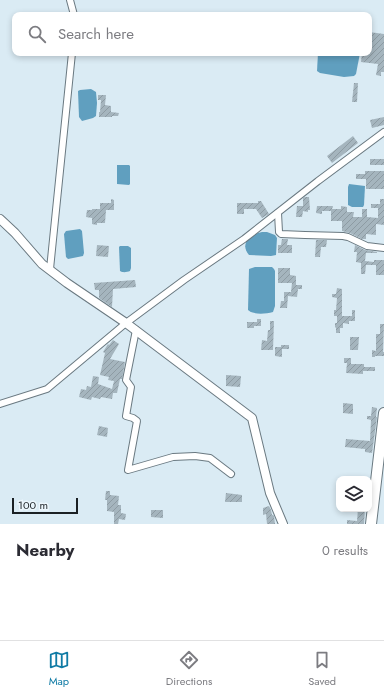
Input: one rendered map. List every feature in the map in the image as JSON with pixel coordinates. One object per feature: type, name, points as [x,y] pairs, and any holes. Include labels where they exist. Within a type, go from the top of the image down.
[{"type":"highway","points":[[371,524],[384,413]]},
{"type":"main road","points":[[0,219],[15,233],[42,264],[67,284],[136,330],[252,418],[270,493],[283,524]]},
{"type":"street","points":[[70,0],[73,12]]},
{"type":"street","points":[[50,270],[72,56]]},
{"type":"street","points":[[0,404],[47,389],[126,323],[184,280],[244,240],[318,181],[384,132]]},
{"type":"street","points":[[278,213],[281,234],[343,236],[367,246],[384,248]]},
{"type":"street","points":[[136,330],[126,380],[131,387],[126,416],[134,418],[136,421],[128,470],[173,457],[195,456],[210,458],[231,474]]},
{"type":"water","points":[[318,56],[359,56],[356,74],[354,76],[344,77],[320,73],[317,71]]},
{"type":"water","points":[[91,89],[96,92],[96,116],[82,121],[79,117],[78,91]]},
{"type":"water","points":[[117,165],[130,166],[129,185],[117,184]]},
{"type":"water","points":[[349,184],[365,186],[363,207],[352,207],[348,205]]},
{"type":"water","points":[[80,229],[82,231],[83,256],[68,259],[66,257],[64,234],[66,231]]},
{"type":"water","points":[[262,232],[275,235],[277,238],[276,255],[249,255],[246,251],[246,243],[250,237]]},
{"type":"water","points":[[120,246],[128,246],[131,248],[130,271],[120,271]]},
{"type":"water","points":[[255,267],[272,267],[275,271],[275,306],[273,312],[260,314],[250,312],[248,310],[249,269]]},
{"type":"building","points":[[372,32],[384,34],[384,72],[381,72],[381,76],[376,75],[378,64],[361,62],[362,56],[372,56]]},
{"type":"building","points":[[354,83],[358,83],[357,102],[352,102]]},
{"type":"building","points":[[98,95],[106,95],[105,105],[111,106],[111,112],[119,113],[118,116],[99,117],[101,100],[98,100]]},
{"type":"building","points":[[384,117],[384,125],[372,128],[370,120]]},
{"type":"building","points":[[353,136],[358,143],[332,163],[327,156]]},
{"type":"building","points":[[370,159],[384,159],[384,165],[370,165]]},
{"type":"building","points":[[365,171],[384,171],[384,189],[366,189],[366,179],[356,179],[356,174],[365,174]]},
{"type":"building","points":[[309,197],[310,210],[308,210],[308,212],[303,211],[302,217],[296,217],[297,206],[303,206],[303,198]]},
{"type":"building","points":[[111,199],[114,200],[114,210],[106,210],[105,223],[97,223],[97,225],[92,224],[92,218],[86,217],[87,210],[100,209],[100,203],[111,203]]},
{"type":"building","points":[[380,199],[384,199],[384,225],[376,224],[376,235],[366,234],[366,239],[362,239],[342,231],[342,221],[331,221],[331,211],[322,211],[322,214],[316,213],[317,206],[333,206],[332,209],[341,209],[341,206],[347,207],[347,212],[354,212],[353,217],[362,217],[362,209],[367,209],[367,217],[378,218],[378,208],[371,208],[371,204],[380,204]]},
{"type":"building","points":[[258,201],[261,201],[269,214],[262,218],[256,209],[244,209],[244,214],[237,214],[237,203],[258,203]]},
{"type":"building","points":[[282,239],[288,239],[287,245],[292,245],[292,253],[278,253],[278,245],[281,245]]},
{"type":"building","points":[[316,240],[327,240],[326,247],[321,247],[320,257],[315,257]]},
{"type":"building","points":[[97,245],[109,246],[108,257],[96,256]]},
{"type":"building","points":[[355,245],[365,250],[377,252],[366,253],[365,261],[374,262],[374,260],[384,260],[384,275],[376,275],[376,265],[366,265],[365,274],[361,274],[361,263],[356,262],[357,252],[354,252]]},
{"type":"building","points":[[278,268],[290,268],[290,275],[296,276],[296,285],[302,285],[302,289],[298,289],[297,297],[288,296],[287,308],[280,308],[281,301],[284,301],[284,292],[291,292],[292,283],[278,283]]},
{"type":"building","points":[[135,280],[136,287],[113,289],[112,307],[99,298],[99,290],[95,290],[94,283]]},
{"type":"building","points":[[337,288],[342,289],[342,316],[352,316],[352,310],[355,310],[355,321],[349,321],[349,324],[343,323],[343,328],[340,328],[340,333],[336,333],[335,323],[337,323],[337,316],[334,316],[337,298],[332,297],[332,294],[336,294]]},
{"type":"building","points":[[257,319],[261,319],[261,326],[247,328],[247,322],[257,322]]},
{"type":"building","points":[[270,321],[274,321],[273,350],[261,350],[262,340],[267,341],[268,330],[270,330]]},
{"type":"building","points":[[380,324],[384,324],[384,356],[372,357],[372,350],[376,351],[376,334],[380,334]]},
{"type":"building","points":[[350,337],[359,337],[358,350],[350,350]]},
{"type":"building","points":[[113,340],[119,344],[110,359],[125,362],[122,379],[120,379],[117,393],[113,393],[112,399],[92,397],[91,400],[79,397],[81,389],[86,390],[87,386],[91,387],[93,376],[99,377],[98,384],[112,389],[114,381],[108,380],[109,377],[100,375],[105,353],[103,352],[108,344],[109,345]]},
{"type":"building","points":[[281,345],[289,345],[289,349],[282,349],[282,357],[275,356],[275,347],[281,347]]},
{"type":"building","points":[[344,358],[351,358],[351,364],[364,364],[364,367],[375,367],[375,371],[363,371],[363,374],[346,373],[347,363],[344,363]]},
{"type":"building","points":[[226,375],[241,376],[240,387],[226,386]]},
{"type":"building","points":[[343,403],[353,404],[353,414],[343,413]]},
{"type":"building","points":[[372,407],[377,408],[377,417],[372,453],[365,452],[365,449],[345,447],[346,439],[370,441],[371,420],[367,419],[367,416],[371,416]]},
{"type":"building","points":[[99,426],[108,428],[107,437],[97,435]]},
{"type":"building","points":[[106,491],[110,491],[110,495],[119,496],[118,505],[121,505],[121,513],[126,514],[125,520],[119,519],[118,524],[114,524],[114,512],[107,511],[107,500],[105,500]]},
{"type":"building","points":[[226,493],[242,495],[242,502],[225,502]]},
{"type":"building","points":[[269,506],[272,515],[274,516],[275,524],[267,524],[266,514],[263,515],[263,508]]},
{"type":"building","points":[[151,510],[163,510],[163,518],[151,517]]},
{"type":"building","points":[[358,512],[365,512],[364,524],[347,524],[347,520],[357,521]]}]
